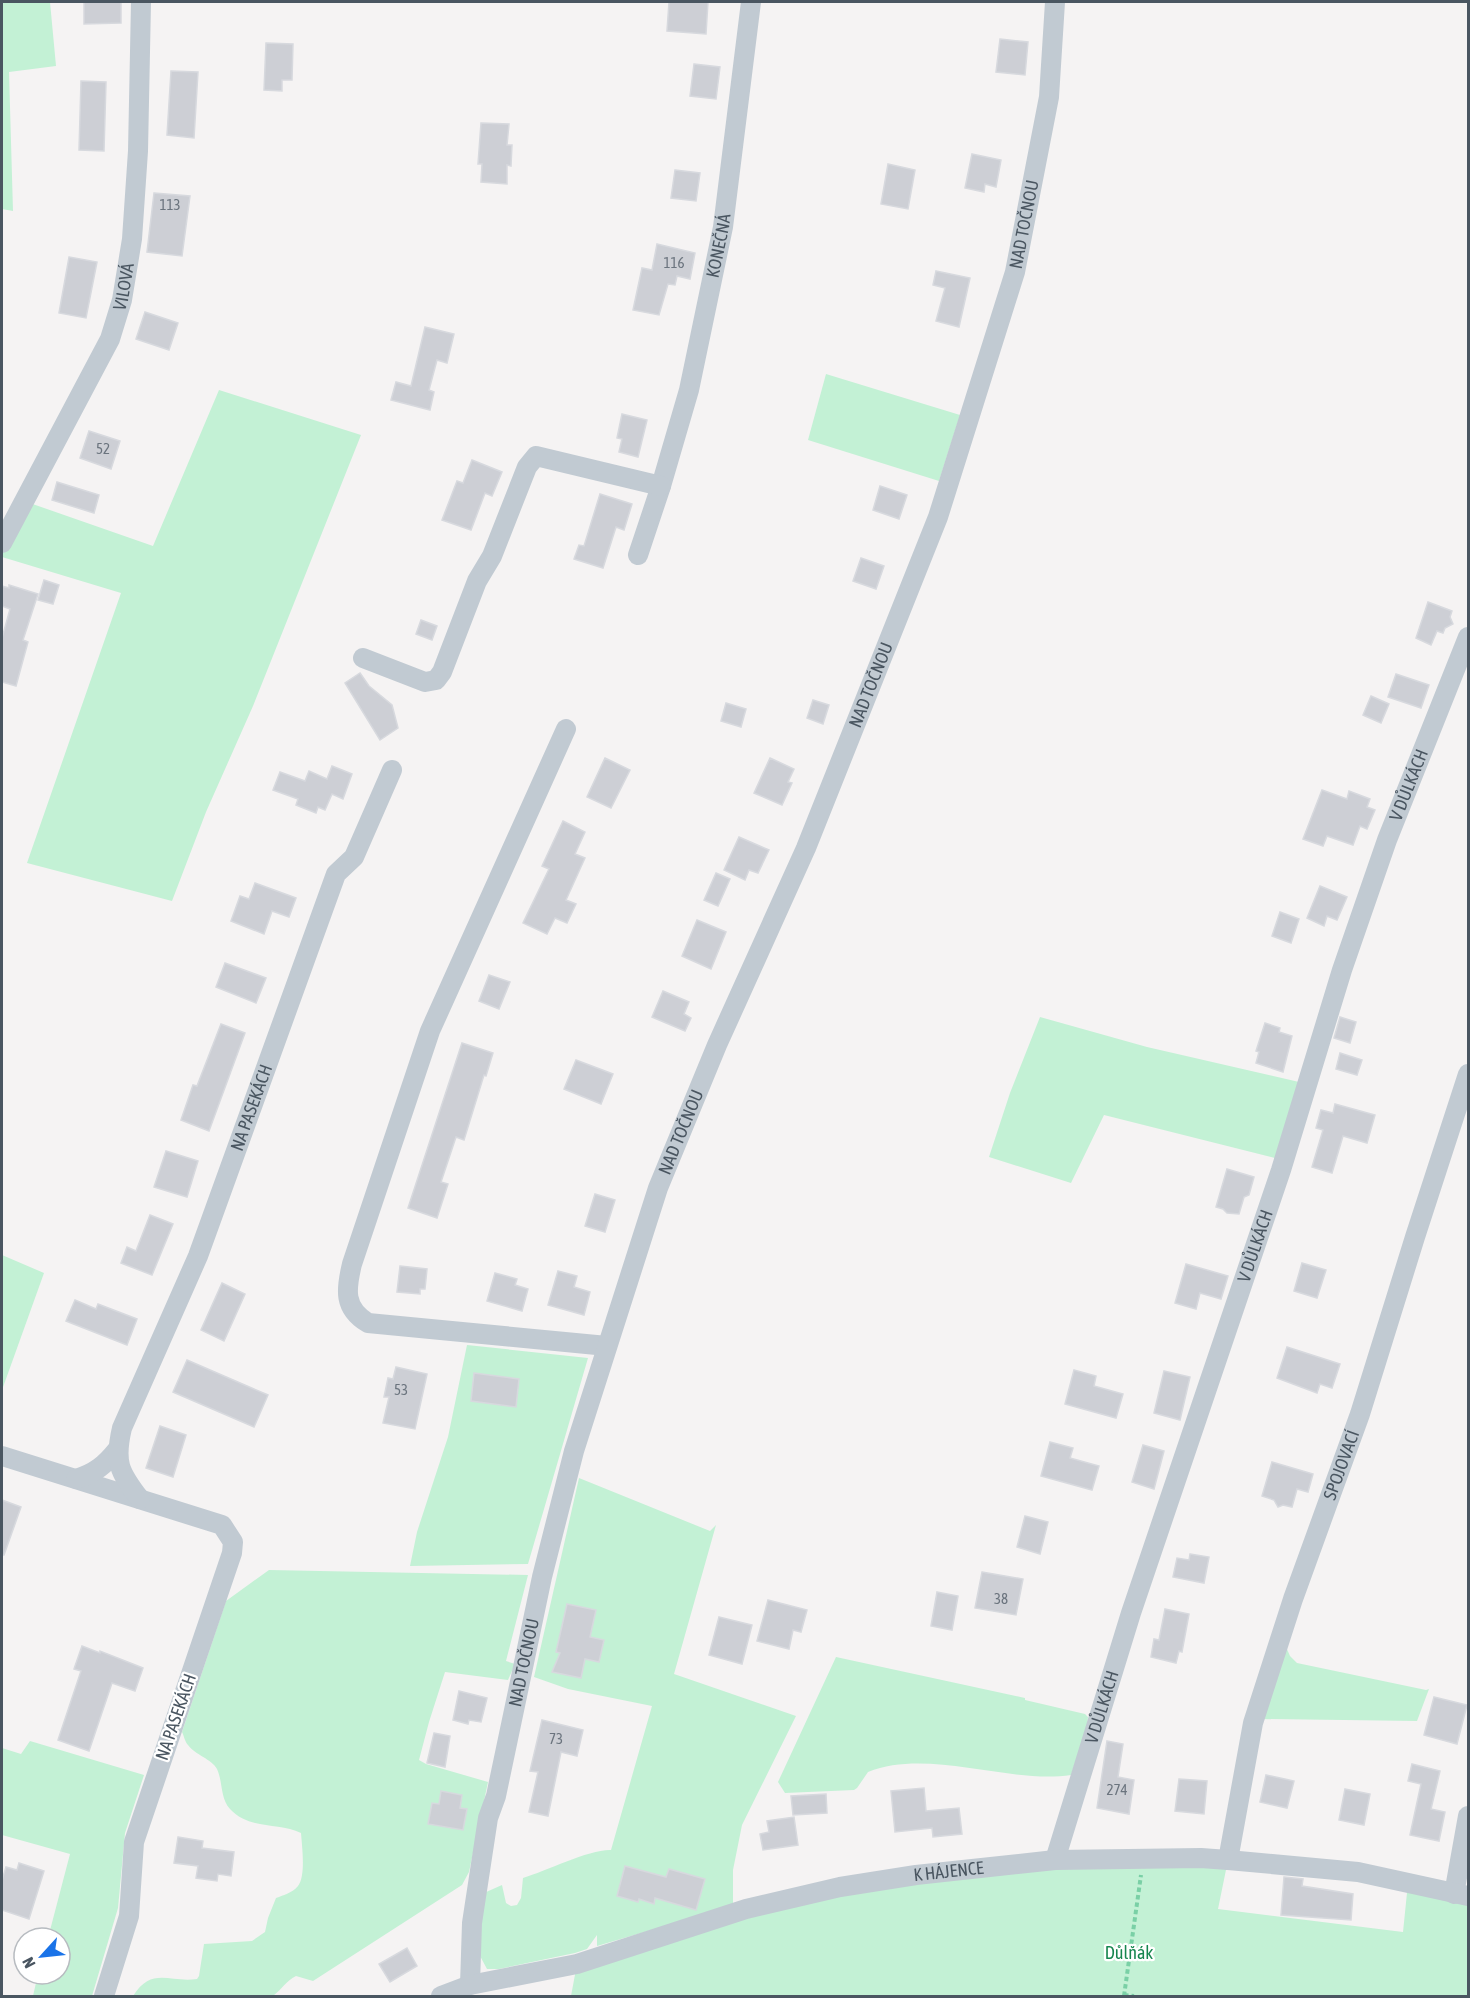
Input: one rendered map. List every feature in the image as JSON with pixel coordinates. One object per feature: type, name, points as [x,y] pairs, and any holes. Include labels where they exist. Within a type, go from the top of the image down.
[{"type":"street","name":"VILOVÁ","points":[[2,543],[110,339],[122,300],[132,239],[138,151],[141,2]]},
{"type":"street","name":"KONEČNÁ","points":[[638,555],[662,486],[689,390],[723,227],[751,2]]},
{"type":"street","name":"NAD TOČNOU","points":[[470,1985],[472,1923],[488,1818],[496,1796],[545,1566],[574,1452],[658,1188],[717,1045],[806,848],[938,517],[1015,272],[1049,97],[1055,2]]},
{"type":"street","points":[[363,658],[425,682],[436,680],[442,672],[477,581],[492,556],[527,467],[536,456],[662,486]]},
{"type":"street","name":"V DŮLKÁCH","points":[[1055,1860],[1131,1613],[1281,1170],[1342,970],[1387,840],[1468,637]]},
{"type":"street","points":[[566,729],[430,1031],[346,1286],[349,1301],[357,1316],[368,1323],[607,1346]]},
{"type":"street","name":"NA PASEKÁCH","points":[[76,1479],[92,1474],[105,1465],[117,1450],[122,1428],[198,1256],[336,874],[354,857],[392,770]]},
{"type":"street","name":"SPOJOVACÍ","points":[[1228,1860],[1253,1723],[1293,1599],[1360,1414],[1468,1074]]},
{"type":"street","points":[[117,1450],[118,1465],[124,1478],[140,1499]]},
{"type":"street","name":"NA PASEKÁCH","points":[[2,1456],[222,1525],[233,1542],[232,1553],[134,1842],[129,1916],[104,1996]]},
{"type":"street","points":[[1461,1895],[1468,1816]]},
{"type":"street","name":"K HÁJENCE","points":[[441,1996],[470,1985],[576,1964],[747,1909],[840,1887],[916,1875],[1055,1860],[1143,1858],[1228,1860],[1358,1872],[1461,1895]]},
{"type":"path","points":[[1134,1996],[1124,1996],[1143,1858]]},
{"type":"green space","points":[[2,2],[50,2],[56,66],[9,72],[13,211],[2,209]]},
{"type":"green space","points":[[826,374],[960,415],[939,481],[808,440]]},
{"type":"green space","points":[[219,390],[361,435],[253,706],[206,812],[172,901],[27,863],[121,593],[2,557],[2,543],[24,501],[153,546]]},
{"type":"green space","points":[[1040,1017],[1147,1047],[1299,1082],[1279,1159],[1104,1115],[1071,1183],[989,1157],[1010,1093]]},
{"type":"green space","points":[[2,1255],[44,1273],[2,1390]]},
{"type":"green space","points":[[467,1345],[588,1358],[528,1564],[410,1566],[417,1532],[448,1437]]},
{"type":"green space","points":[[579,1478],[710,1531],[716,1525],[674,1674],[796,1716],[742,1825],[733,1870],[733,1906],[597,1946],[597,1935],[587,1949],[575,1953],[499,1969],[487,1969],[479,1954],[484,1893],[502,1885],[506,1903],[511,1906],[517,1905],[521,1898],[523,1878],[592,1853],[611,1850],[652,1706],[568,1689],[534,1677]]},
{"type":"green space","points":[[269,1570],[528,1575],[506,1661],[515,1664],[508,1680],[445,1672],[419,1760],[488,1782],[469,1872],[462,1885],[313,1981],[296,1976],[273,1996],[133,1996],[147,1981],[154,1978],[197,1979],[204,1944],[252,1941],[265,1932],[276,1898],[288,1894],[298,1886],[302,1875],[301,1833],[255,1823],[238,1816],[227,1805],[215,1766],[191,1748],[182,1732],[226,1601]]},
{"type":"green space","points":[[1286,1647],[1290,1656],[1297,1663],[1429,1689],[1417,1721],[1261,1719]]},
{"type":"green space","points":[[836,1657],[1025,1698],[1025,1700],[1085,1714],[1088,1717],[1087,1727],[1071,1775],[1021,1775],[916,1764],[892,1766],[868,1772],[854,1790],[785,1793],[778,1782]]},
{"type":"green space","points":[[30,1741],[144,1775],[125,1833],[118,1908],[92,1996],[33,1996],[35,1986],[72,1986],[72,1926],[51,1926],[70,1854],[2,1835],[2,1748],[21,1754]]},
{"type":"green space","name":"Důlňák","points":[[1228,1860],[1218,1909],[1403,1932],[1408,1883],[1468,1894],[1468,1996],[571,1996],[577,1964],[687,1927],[916,1875]]},
{"type":"building","points":[[84,2],[121,2],[121,23],[84,24]]},
{"type":"building","points":[[669,2],[708,2],[706,34],[667,31]]},
{"type":"building","points":[[1000,39],[1028,42],[1025,75],[996,72]]},
{"type":"building","points":[[266,43],[293,44],[292,80],[282,80],[282,91],[264,90]]},
{"type":"building","points":[[694,64],[720,67],[716,99],[690,96]]},
{"type":"building","points":[[171,71],[198,72],[194,138],[167,135]]},
{"type":"building","points":[[81,81],[106,82],[104,151],[79,150]]},
{"type":"building","points":[[481,123],[509,124],[507,145],[512,145],[511,166],[507,165],[507,184],[481,182],[482,164],[478,164]]},
{"type":"building","points":[[972,154],[1001,160],[996,187],[985,184],[984,192],[965,188]]},
{"type":"building","points":[[888,164],[915,170],[908,209],[881,204]]},
{"type":"building","points":[[675,170],[700,173],[696,201],[671,198]]},
{"type":"building","points":[[154,193],[190,196],[182,256],[147,252]]},
{"type":"building","points":[[657,244],[695,253],[690,279],[677,276],[675,285],[668,284],[659,315],[633,310],[642,268],[652,270]]},
{"type":"building","points":[[69,257],[97,262],[86,318],[59,313]]},
{"type":"building","points":[[936,271],[970,278],[959,327],[936,321],[945,288],[933,285]]},
{"type":"building","points":[[145,312],[178,323],[169,350],[136,339]]},
{"type":"building","points":[[425,327],[454,334],[447,363],[437,360],[429,390],[434,392],[430,410],[391,400],[396,382],[411,386]]},
{"type":"building","points":[[622,414],[647,420],[638,457],[619,452],[622,439],[617,438]]},
{"type":"building","points":[[89,431],[120,441],[111,469],[80,458]]},
{"type":"building","points":[[472,460],[502,472],[492,496],[485,493],[471,530],[442,520],[457,481],[463,483]]},
{"type":"building","points":[[57,482],[99,495],[94,513],[52,500]]},
{"type":"building","points":[[880,486],[907,495],[899,519],[873,510]]},
{"type":"building","points":[[600,494],[632,504],[624,530],[616,527],[603,568],[574,559],[579,545],[584,546]]},
{"type":"building","points":[[861,558],[884,566],[876,589],[853,581]]},
{"type":"building","points":[[44,580],[59,585],[53,604],[38,600]]},
{"type":"building","points":[[9,585],[38,594],[23,640],[28,642],[16,686],[2,682],[2,638],[10,609],[2,606],[2,586],[9,588]]},
{"type":"building","points":[[1428,602],[1452,611],[1450,617],[1453,624],[1445,628],[1443,633],[1437,631],[1431,645],[1416,638]]},
{"type":"building","points":[[421,620],[437,626],[432,640],[416,634]]},
{"type":"building","points":[[360,673],[369,686],[392,705],[398,728],[380,740],[345,683]]},
{"type":"building","points":[[1396,674],[1429,685],[1421,708],[1388,697]]},
{"type":"building","points":[[1371,696],[1389,704],[1381,723],[1363,715]]},
{"type":"building","points":[[813,700],[829,705],[823,724],[807,718]]},
{"type":"building","points":[[726,703],[746,709],[741,727],[721,721]]},
{"type":"building","points":[[605,758],[630,770],[611,808],[587,797]]},
{"type":"building","points":[[770,758],[794,769],[788,782],[792,783],[782,805],[754,793]]},
{"type":"building","points":[[332,766],[352,774],[343,799],[332,794],[325,810],[318,807],[316,813],[296,805],[298,799],[273,790],[280,772],[305,781],[309,771],[327,779]]},
{"type":"building","points":[[1322,790],[1347,799],[1349,791],[1370,799],[1367,807],[1375,810],[1367,829],[1360,826],[1353,845],[1327,836],[1323,846],[1303,839]]},
{"type":"building","points":[[563,821],[585,832],[575,854],[585,858],[566,900],[576,904],[567,923],[555,918],[547,934],[523,923],[549,869],[542,866]]},
{"type":"building","points":[[739,837],[769,850],[758,873],[749,870],[745,880],[724,870]]},
{"type":"building","points":[[716,873],[730,879],[718,906],[704,900]]},
{"type":"building","points":[[255,883],[296,898],[289,917],[272,911],[264,934],[231,921],[240,896],[249,899]]},
{"type":"building","points":[[1320,886],[1347,897],[1337,920],[1327,916],[1324,926],[1307,918]]},
{"type":"building","points":[[1280,912],[1299,919],[1291,943],[1272,936]]},
{"type":"building","points":[[697,920],[726,932],[711,969],[682,956]]},
{"type":"building","points":[[225,963],[266,978],[256,1003],[216,987]]},
{"type":"building","points":[[489,975],[510,982],[499,1009],[479,1001]]},
{"type":"building","points":[[663,991],[689,1002],[684,1014],[691,1018],[685,1031],[652,1017]]},
{"type":"building","points":[[1340,1017],[1356,1022],[1350,1043],[1334,1038]]},
{"type":"building","points":[[1265,1023],[1280,1028],[1279,1032],[1292,1036],[1283,1072],[1256,1063],[1259,1052],[1256,1051]]},
{"type":"building","points":[[221,1024],[245,1033],[209,1131],[181,1120],[193,1085],[197,1086]]},
{"type":"building","points":[[462,1043],[493,1053],[464,1140],[456,1137],[441,1182],[448,1184],[437,1218],[408,1208]]},
{"type":"building","points":[[1340,1053],[1362,1060],[1357,1075],[1336,1069]]},
{"type":"building","points":[[576,1060],[613,1074],[601,1104],[564,1089]]},
{"type":"building","points":[[1335,1104],[1375,1115],[1367,1143],[1343,1136],[1332,1173],[1312,1167],[1323,1130],[1316,1128],[1321,1110],[1333,1113]]},
{"type":"building","points":[[166,1151],[198,1161],[187,1197],[154,1187]]},
{"type":"building","points":[[1227,1169],[1254,1177],[1249,1195],[1244,1197],[1239,1214],[1227,1213],[1216,1207]]},
{"type":"building","points":[[595,1194],[615,1200],[605,1232],[585,1226]]},
{"type":"building","points":[[150,1215],[173,1224],[152,1275],[121,1263],[127,1247],[136,1251]]},
{"type":"building","points":[[1302,1263],[1326,1270],[1317,1298],[1294,1291]]},
{"type":"building","points":[[1186,1264],[1228,1276],[1221,1299],[1200,1293],[1196,1309],[1175,1303]]},
{"type":"building","points":[[400,1266],[427,1269],[425,1289],[420,1289],[420,1294],[397,1292]]},
{"type":"building","points":[[558,1271],[577,1276],[574,1287],[590,1292],[584,1315],[548,1305]]},
{"type":"building","points":[[495,1273],[517,1279],[515,1285],[528,1289],[522,1311],[487,1301]]},
{"type":"building","points":[[222,1283],[245,1294],[224,1341],[201,1330]]},
{"type":"building","points":[[75,1300],[96,1309],[98,1304],[137,1319],[127,1345],[66,1321]]},
{"type":"building","points":[[1287,1347],[1340,1364],[1332,1388],[1320,1384],[1317,1393],[1277,1378]]},
{"type":"building","points":[[187,1360],[268,1395],[254,1427],[173,1392]]},
{"type":"building","points":[[396,1367],[427,1374],[415,1429],[383,1423],[389,1397],[384,1397],[388,1378],[393,1379]]},
{"type":"building","points":[[1074,1370],[1096,1376],[1094,1386],[1123,1394],[1116,1418],[1065,1404]]},
{"type":"building","points":[[1164,1371],[1190,1377],[1180,1420],[1154,1413]]},
{"type":"building","points":[[474,1373],[519,1379],[516,1407],[471,1401]]},
{"type":"building","points":[[160,1426],[186,1435],[173,1477],[146,1468]]},
{"type":"building","points":[[1050,1442],[1073,1448],[1070,1458],[1099,1466],[1092,1490],[1041,1476]]},
{"type":"building","points":[[1143,1445],[1164,1451],[1154,1489],[1132,1482]]},
{"type":"building","points":[[1272,1462],[1313,1474],[1308,1492],[1297,1489],[1292,1507],[1283,1505],[1278,1507],[1274,1500],[1262,1496]]},
{"type":"building","points":[[2,1500],[21,1507],[4,1555],[2,1555]]},
{"type":"building","points":[[1025,1516],[1048,1522],[1040,1554],[1017,1547]]},
{"type":"building","points":[[1190,1554],[1209,1557],[1204,1583],[1173,1577],[1177,1558],[1189,1560]]},
{"type":"building","points":[[982,1572],[1023,1579],[1016,1615],[975,1608]]},
{"type":"building","points":[[937,1592],[958,1596],[952,1630],[931,1626]]},
{"type":"building","points":[[768,1600],[807,1610],[801,1632],[793,1630],[789,1649],[757,1641]]},
{"type":"building","points":[[567,1604],[596,1610],[590,1637],[604,1640],[599,1662],[585,1659],[581,1678],[552,1672],[560,1653],[556,1652]]},
{"type":"building","points":[[1165,1609],[1189,1614],[1182,1652],[1179,1651],[1176,1663],[1151,1657],[1154,1639],[1159,1640]]},
{"type":"building","points":[[719,1617],[752,1625],[742,1664],[709,1655]]},
{"type":"building","points":[[82,1646],[143,1668],[135,1691],[112,1683],[89,1751],[58,1740],[81,1671],[74,1669]]},
{"type":"building","points":[[459,1691],[487,1698],[481,1722],[469,1720],[468,1724],[453,1720]]},
{"type":"building","points":[[1434,1697],[1467,1705],[1457,1744],[1424,1735]]},
{"type":"building","points":[[542,1720],[583,1730],[577,1756],[561,1752],[548,1816],[529,1812],[538,1772],[530,1771]]},
{"type":"building","points":[[434,1733],[450,1736],[445,1767],[427,1763]]},
{"type":"building","points":[[1107,1741],[1123,1744],[1118,1777],[1134,1780],[1129,1814],[1097,1808]]},
{"type":"building","points":[[1412,1764],[1440,1771],[1431,1809],[1445,1812],[1439,1841],[1410,1835],[1421,1784],[1408,1781]]},
{"type":"building","points":[[1266,1775],[1294,1781],[1287,1808],[1260,1802]]},
{"type":"building","points":[[1179,1779],[1207,1781],[1204,1814],[1175,1811]]},
{"type":"building","points":[[924,1788],[926,1811],[959,1808],[962,1834],[933,1837],[932,1828],[895,1832],[891,1791]]},
{"type":"building","points":[[1345,1789],[1370,1794],[1364,1825],[1339,1820]]},
{"type":"building","points":[[441,1791],[462,1795],[460,1808],[467,1809],[463,1830],[428,1824],[432,1803],[439,1804]]},
{"type":"building","points":[[826,1794],[827,1813],[793,1815],[791,1796]]},
{"type":"building","points":[[794,1817],[798,1845],[763,1850],[760,1834],[769,1832],[767,1821]]},
{"type":"building","points":[[178,1837],[203,1841],[202,1848],[234,1852],[231,1876],[218,1874],[217,1881],[196,1878],[198,1866],[174,1863]]},
{"type":"building","points":[[19,1863],[44,1871],[29,1919],[2,1910],[2,1880],[6,1867],[17,1870]]},
{"type":"building","points":[[625,1866],[666,1877],[669,1869],[705,1879],[696,1910],[655,1898],[654,1904],[617,1896]]},
{"type":"building","points":[[1284,1877],[1303,1879],[1302,1886],[1353,1894],[1351,1920],[1281,1915]]},
{"type":"building","points":[[407,1948],[417,1966],[390,1982],[379,1964]]}]
